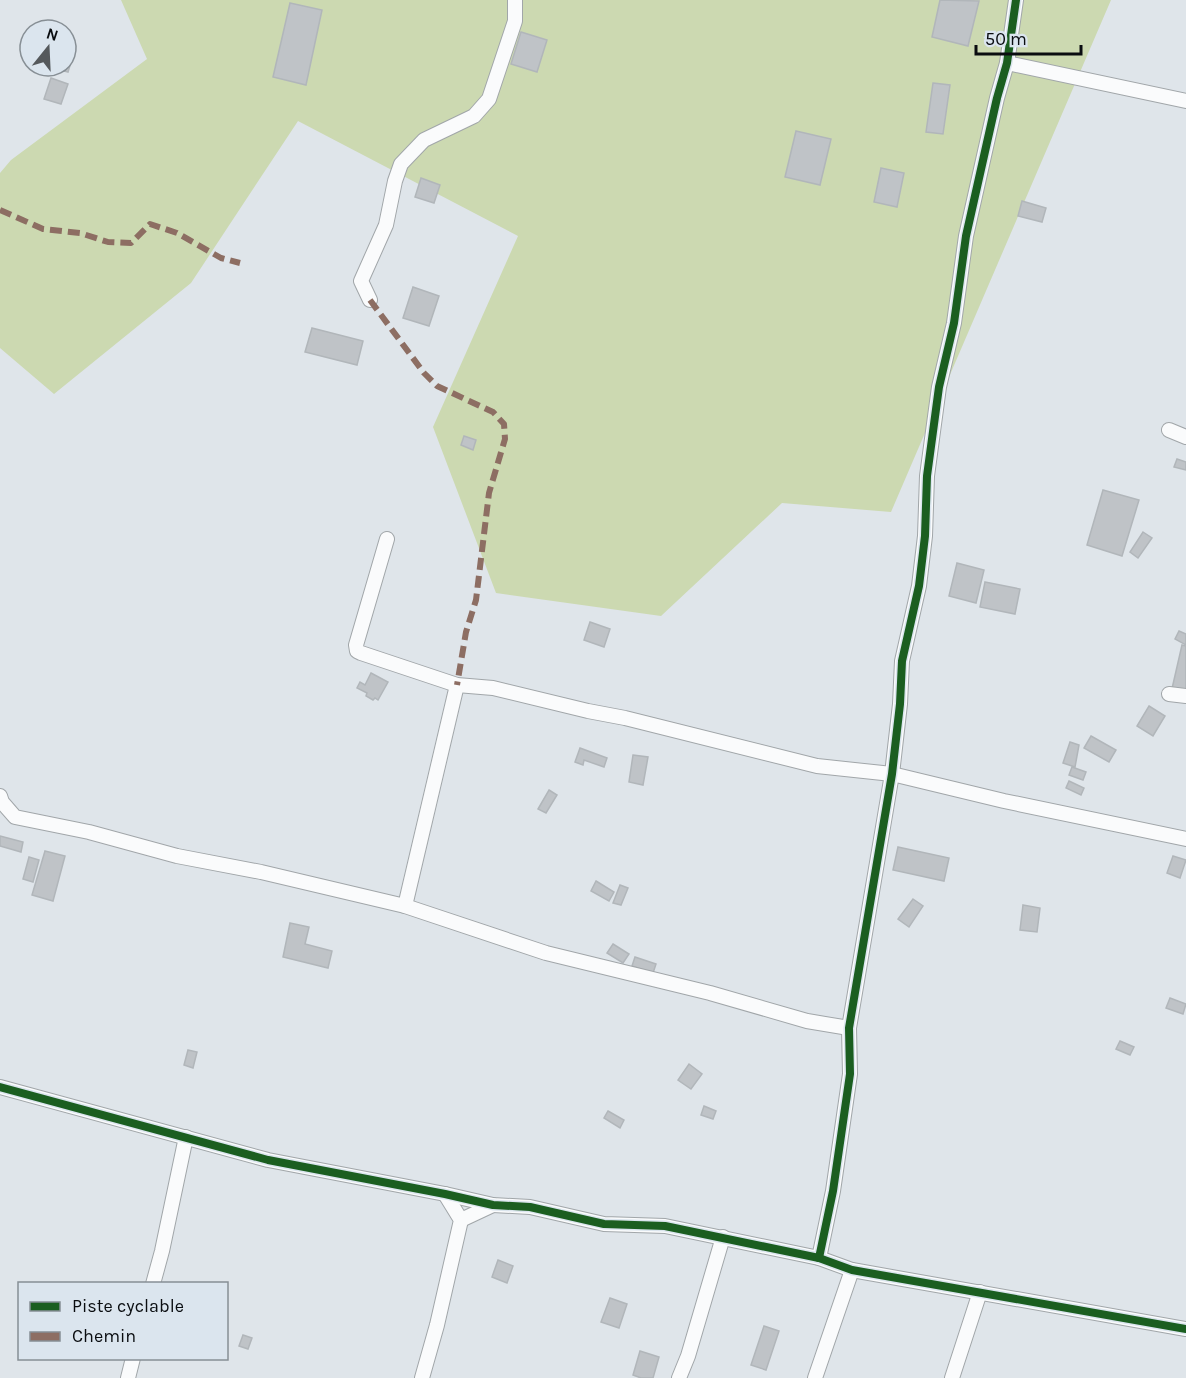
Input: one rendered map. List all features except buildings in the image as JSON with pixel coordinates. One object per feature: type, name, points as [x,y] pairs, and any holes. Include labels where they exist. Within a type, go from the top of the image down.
[{"type":"street","points":[[370,300],[362,281],[386,225],[401,164],[424,140],[474,116],[489,99],[515,21],[515,0]]},
{"type":"street","points":[[819,1258],[833,1191],[850,1074],[849,1028],[892,774],[902,661],[919,586],[925,536],[927,476],[939,387],[954,322],[966,236],[1007,63],[1016,0]]},
{"type":"street","points":[[1007,63],[1186,101]]},
{"type":"street","points":[[1169,430],[1186,437]]},
{"type":"street","points":[[387,539],[356,645],[357,651],[457,685],[493,688],[817,765],[892,774],[1004,801],[1186,839]]},
{"type":"street","points":[[405,906],[457,685]]},
{"type":"street","points":[[1169,693],[1186,696]]},
{"type":"street","points":[[1,800],[15,817],[89,832],[169,854],[261,872],[405,906],[546,953],[710,993],[807,1021],[849,1028]]},
{"type":"street","points":[[0,1087],[268,1160],[493,1205],[530,1207],[604,1224],[664,1226],[819,1258],[852,1270],[1186,1329]]},
{"type":"street","points":[[154,1282],[186,1137]]},
{"type":"street","points":[[422,1378],[437,1325],[461,1220],[445,1194]]},
{"type":"street","points":[[461,1220],[493,1205]]},
{"type":"street","points":[[679,1378],[688,1356],[723,1237]]},
{"type":"street","points":[[814,1378],[852,1270]]},
{"type":"street","points":[[952,1378],[980,1292]]},
{"type":"street","points":[[128,1378],[133,1360]]},
{"type":"green space","points":[[121,0],[1111,0],[891,512],[782,503],[661,616],[496,593],[433,427],[518,236],[298,121],[191,283],[54,394],[0,348],[0,173],[11,160],[147,59]]},
{"type":"marked path","points":[[0,210],[43,229],[80,233],[108,242],[131,243],[150,224],[177,233],[221,258],[240,263]]},
{"type":"marked path","points":[[370,300],[424,373],[437,386],[493,412],[504,424],[505,439],[489,493],[476,600],[466,632],[457,685]]},
{"type":"cycle path","points":[[819,1258],[833,1191],[850,1074],[849,1028],[892,774],[902,661],[919,586],[925,536],[927,476],[939,387],[954,323],[966,236],[1007,63],[1016,0]]},
{"type":"cycle path","points":[[0,1087],[268,1160],[493,1205],[530,1207],[604,1224],[665,1226],[819,1258],[852,1270],[1186,1329]]}]
